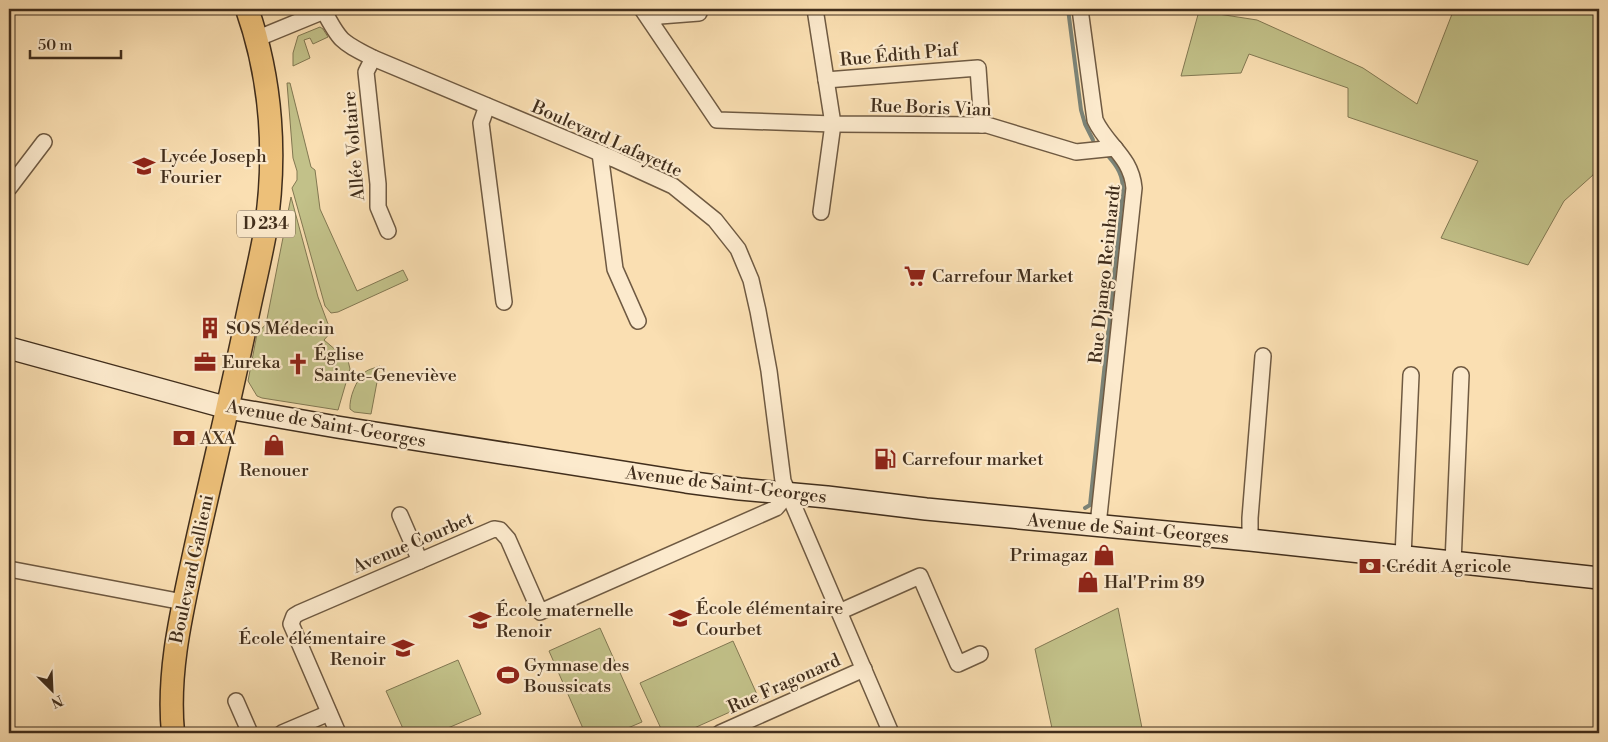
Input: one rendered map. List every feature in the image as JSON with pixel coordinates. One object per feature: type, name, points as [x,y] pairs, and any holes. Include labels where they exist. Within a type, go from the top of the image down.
[{"type":"main road","name":"D 234","points":[[228,408],[265,233],[270,188],[272,142],[270,112],[266,82],[247,9]]},
{"type":"main road","name":"Avenue de Saint-Georges","points":[[9,348],[228,408],[713,486],[1080,525],[1098,525],[1250,540],[1599,578]]},
{"type":"main road","name":"Boulevard Gallieni","points":[[173,733],[172,669],[184,602],[228,408]]},
{"type":"street","points":[[642,9],[651,22],[660,16],[699,13]]},
{"type":"street","points":[[815,9],[833,124],[821,212]]},
{"type":"street","name":"Rue Django Reinhardt","points":[[1080,9],[1095,120],[1098,128],[1127,163],[1133,175],[1134,188],[1098,525]]},
{"type":"street","name":"Boulevard Lafayette","points":[[256,39],[326,10],[339,38],[346,44],[373,58],[600,153],[673,186],[714,220],[738,249],[751,280],[769,371],[783,481],[891,733]]},
{"type":"street","name":"Rue Boris Vian","points":[[651,22],[717,120],[833,124],[988,125],[1076,152],[1115,148]]},
{"type":"street","name":"Allée Voltaire","points":[[373,58],[366,72],[378,184],[378,208],[388,231]]},
{"type":"street","name":"Rue Édith Piaf","points":[[826,80],[978,68],[982,125]]},
{"type":"street","points":[[487,106],[480,123],[504,302]]},
{"type":"street","points":[[9,188],[44,142]]},
{"type":"street","points":[[600,153],[615,269],[638,322]]},
{"type":"street","points":[[1250,540],[1250,518],[1263,356]]},
{"type":"street","points":[[1403,557],[1411,375]]},
{"type":"street","points":[[1453,563],[1461,375]]},
{"type":"street","name":"Avenue Courbet","points":[[338,733],[293,630],[292,620],[299,613],[488,531],[500,530],[508,539],[540,612],[776,508],[788,494]]},
{"type":"street","points":[[400,515],[420,561]]},
{"type":"street","points":[[9,569],[184,602]]},
{"type":"street","points":[[839,612],[920,576],[958,664],[980,654]]},
{"type":"street","name":"Rue Fragonard","points":[[720,733],[864,669]]},
{"type":"street","points":[[236,701],[250,733]]},
{"type":"street","points":[[282,733],[329,713]]},
{"type":"shaded area","points":[[1454,9],[1599,9],[1599,162],[1593,175],[1564,201],[1528,265],[1441,238],[1478,161],[1348,117],[1348,88],[1249,54],[1241,73],[1181,76],[1199,11],[1257,20],[1363,68],[1417,104]]},
{"type":"shaded area","points":[[320,27],[328,37],[313,44],[310,38],[304,40],[310,58],[293,66],[293,53],[298,36]]},
{"type":"shaded area","points":[[287,83],[290,83],[311,167],[315,170],[320,209],[357,291],[403,270],[408,280],[338,312],[331,313],[325,306],[292,188],[297,180],[297,171],[293,158]]},
{"type":"shaded area","points":[[291,197],[318,297],[331,332],[324,340],[337,351],[343,352],[347,356],[350,369],[338,410],[262,398],[257,396],[248,381],[257,334],[266,324]]},
{"type":"shaded area","points":[[380,366],[371,414],[354,412],[350,409],[350,405],[356,384],[365,372]]},
{"type":"shaded area","points":[[1118,608],[1143,733],[1053,733],[1035,649]]},
{"type":"shaded area","points":[[600,628],[642,722],[616,733],[585,733],[549,651]]},
{"type":"shaded area","points":[[733,641],[759,699],[683,733],[663,733],[640,683]]},
{"type":"shaded area","points":[[458,660],[481,714],[436,733],[405,733],[386,691]]},
{"type":"waterway","points":[[1068,9],[1081,110],[1093,140]]},
{"type":"waterway","points":[[1085,508],[1090,505],[1123,191],[1119,172],[1108,156]]},
{"type":"place","name":"Lycée Joseph Fourier","points":[[144,166]]},
{"type":"place","name":"Carrefour Market","points":[[915,276]]},
{"type":"place","name":"SOS Médecin","points":[[210,328]]},
{"type":"place","name":"Eureka","points":[[205,362]]},
{"type":"place","name":"Église Sainte-Geneviève","points":[[298,364]]},
{"type":"place","name":"AXA","points":[[184,438]]},
{"type":"place","name":"Renouer","points":[[274,445]]},
{"type":"place","name":"Carrefour market","points":[[885,459]]},
{"type":"place","name":"Primagaz","points":[[1104,555]]},
{"type":"place","name":"Crédit Agricole","points":[[1370,566]]},
{"type":"place","name":"Hal'Prim 89","points":[[1088,582]]},
{"type":"place","name":"École élémentaire Courbet","points":[[680,618]]},
{"type":"place","name":"École maternelle Renoir","points":[[480,620]]},
{"type":"place","name":"École élémentaire Renoir","points":[[403,648]]},
{"type":"place","name":"Gymnase des Boussicats","points":[[508,675]]}]
